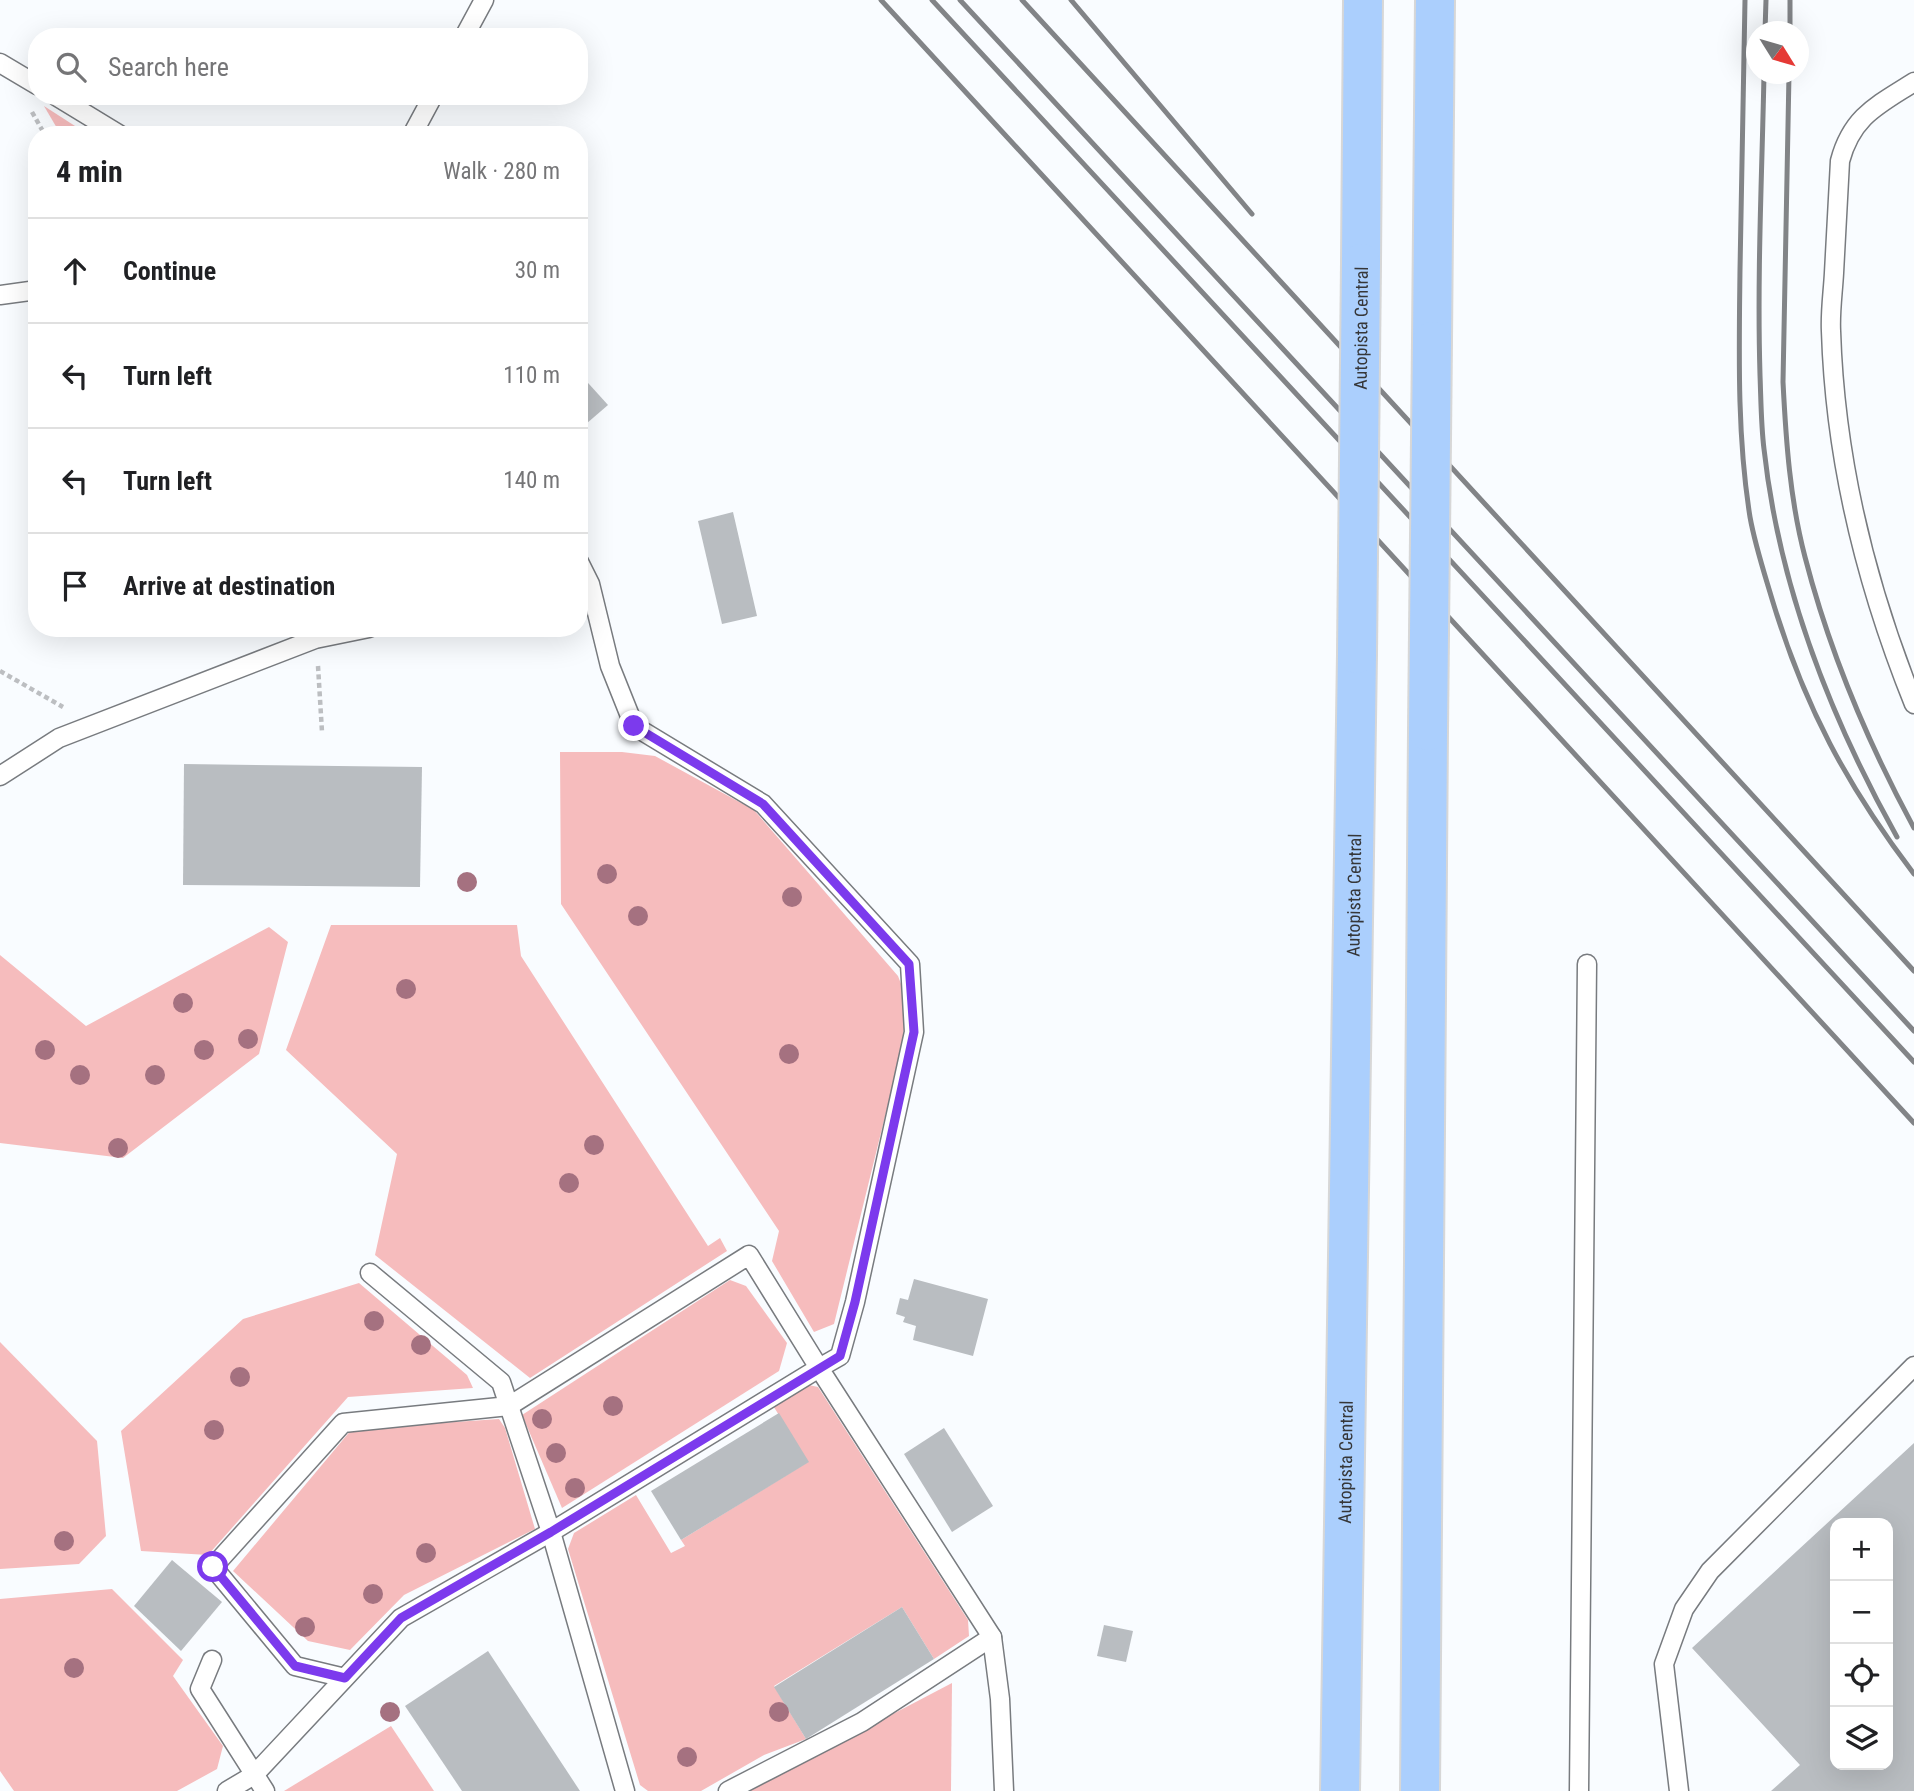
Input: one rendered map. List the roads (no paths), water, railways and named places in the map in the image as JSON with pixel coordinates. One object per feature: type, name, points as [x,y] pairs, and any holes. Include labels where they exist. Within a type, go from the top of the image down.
[{"type":"highway","name":"Autopista Central","points":[[1340,1791],[1357,654],[1363,0]]},
{"type":"highway","points":[[1420,1791],[1435,0]]},
{"type":"lane","points":[[469,28],[484,0]]},
{"type":"lane","points":[[0,63],[28,80]]},
{"type":"lane","points":[[1914,82],[1875,106],[1863,117],[1844,145],[1840,161],[1831,329],[1842,450],[1857,529],[1873,593],[1914,704]]},
{"type":"lane","points":[[71,105],[105,126]]},
{"type":"lane","points":[[417,126],[428,105]]},
{"type":"lane","points":[[0,295],[28,291]]},
{"type":"lane","points":[[227,1791],[254,1775],[401,1618],[551,1532],[840,1356],[855,1302],[914,1032],[909,964],[763,804],[634,726],[610,666],[588,595]]},
{"type":"lane","points":[[0,776],[59,738],[325,637]]},
{"type":"lane","points":[[1579,1791],[1587,964]]},
{"type":"lane","points":[[345,1678],[295,1666],[213,1567],[342,1423],[509,1406],[749,1255],[992,1637],[1000,1699],[1004,1791]]},
{"type":"lane","points":[[370,1273],[501,1382],[551,1532],[625,1791]]},
{"type":"lane","points":[[1679,1791],[1664,1664],[1684,1609],[1710,1571],[1914,1366]]},
{"type":"lane","points":[[727,1791],[862,1722],[992,1637]]},
{"type":"lane","points":[[212,1660],[200,1689],[265,1791]]},
{"type":"railway","points":[[881,0],[1914,1123]]},
{"type":"railway","points":[[932,0],[1914,1062]]},
{"type":"railway","points":[[960,0],[1914,1031]]},
{"type":"railway","points":[[1022,0],[1914,971]]},
{"type":"railway","points":[[1071,0],[1252,214]]},
{"type":"railway","points":[[1745,0],[1739,363],[1743,456],[1754,538],[1785,638],[1813,710],[1848,777],[1914,874]]},
{"type":"railway","points":[[1765,21],[1766,0]]},
{"type":"railway","points":[[1790,0],[1790,21]]},
{"type":"railway","points":[[1764,84],[1759,337],[1762,431],[1771,500],[1795,600],[1829,698],[1897,837]]},
{"type":"railway","points":[[1789,84],[1783,382],[1792,492],[1805,557],[1838,661],[1881,763],[1914,828]]}]
